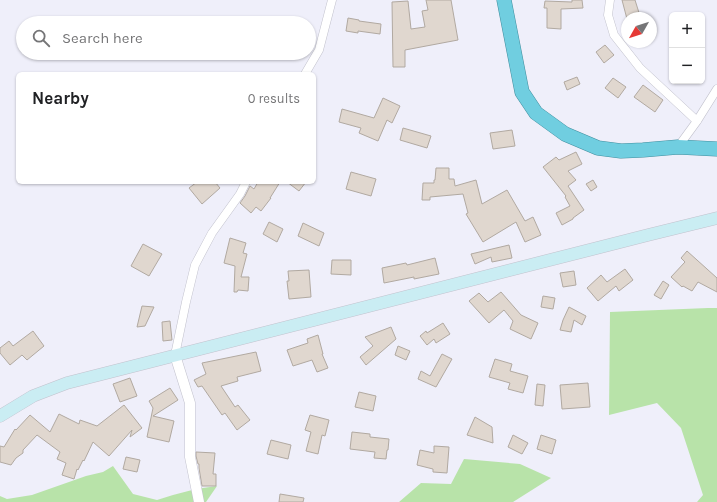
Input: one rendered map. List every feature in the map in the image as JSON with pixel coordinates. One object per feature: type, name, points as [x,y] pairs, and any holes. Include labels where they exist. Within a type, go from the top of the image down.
[{"type":"highway","points":[[504,0],[522,92],[536,113],[565,134],[598,148],[621,151],[678,147],[717,149]]},
{"type":"main road","points":[[0,416],[33,396],[67,383],[717,218]]},
{"type":"street","points":[[316,55],[319,50],[332,0]]},
{"type":"street","points":[[610,0],[608,15],[614,35],[640,68],[697,121]]},
{"type":"street","points":[[306,72],[313,60]]},
{"type":"street","points":[[678,147],[697,121],[717,89]]},
{"type":"street","points":[[199,502],[190,457],[190,403],[175,355],[195,265],[212,233],[240,194],[245,184]]},
{"type":"green space","points":[[717,308],[717,502],[697,502],[703,495],[681,428],[657,403],[609,415],[610,312]]},
{"type":"green space","points":[[464,459],[520,464],[551,478],[513,502],[399,502],[421,483],[451,484]]},
{"type":"green space","points":[[113,466],[133,494],[157,500],[196,489],[217,486],[206,502],[0,502],[0,496],[7,499],[32,495],[86,476],[103,472]]},
{"type":"building","points":[[426,0],[451,0],[458,40],[405,50],[405,67],[393,67],[392,2],[408,1],[411,29],[425,27],[422,11],[428,10]]},
{"type":"building","points":[[572,0],[582,0],[583,8],[561,9],[561,29],[547,28],[547,8],[544,8],[545,1],[572,2]]},
{"type":"building","points":[[622,0],[635,0],[639,12],[625,12]]},
{"type":"building","points":[[348,18],[381,24],[380,34],[346,31]]},
{"type":"building","points":[[605,45],[614,55],[604,63],[596,52]]},
{"type":"building","points":[[577,77],[580,84],[567,90],[564,82]]},
{"type":"building","points":[[613,78],[626,87],[618,98],[605,88]]},
{"type":"building","points":[[643,85],[663,100],[655,112],[634,97]]},
{"type":"building","points":[[383,98],[400,106],[392,123],[387,120],[378,141],[359,133],[361,128],[339,122],[342,109],[374,118]]},
{"type":"building","points":[[403,128],[431,136],[427,148],[400,140]]},
{"type":"building","points":[[512,130],[515,146],[493,149],[490,133]]},
{"type":"building","points":[[576,152],[582,164],[568,171],[576,180],[568,186],[584,210],[573,219],[562,225],[556,213],[570,206],[565,197],[566,196],[543,167],[556,157],[559,160]]},
{"type":"building","points":[[436,168],[449,168],[449,179],[454,179],[455,186],[476,180],[482,204],[507,190],[525,221],[533,217],[541,235],[525,242],[516,222],[483,242],[466,214],[468,213],[463,194],[430,197],[430,200],[422,200],[423,183],[434,183]]},
{"type":"building","points":[[351,172],[376,179],[371,196],[346,189]]},
{"type":"building","points":[[593,180],[597,187],[591,191],[586,184]]},
{"type":"building","points":[[194,184],[217,184],[220,188],[202,204],[189,188]]},
{"type":"building","points":[[257,184],[279,184],[271,198],[261,211],[256,207],[251,213],[240,203],[250,186],[254,189]]},
{"type":"building","points":[[290,184],[304,184],[299,191]]},
{"type":"building","points":[[269,222],[283,229],[277,242],[263,234]]},
{"type":"building","points":[[303,223],[324,233],[319,246],[298,236]]},
{"type":"building","points":[[230,238],[246,243],[243,253],[247,254],[241,277],[249,277],[248,291],[238,290],[237,292],[234,292],[235,266],[224,263]]},
{"type":"building","points":[[143,244],[162,254],[149,276],[131,266]]},
{"type":"building","points":[[509,245],[512,258],[492,262],[491,257],[475,264],[471,254]]},
{"type":"building","points":[[687,251],[717,278],[717,292],[698,282],[692,291],[683,286],[682,287],[671,277],[685,262],[681,258]]},
{"type":"building","points":[[435,258],[439,274],[384,283],[382,268],[406,263],[407,265]]},
{"type":"building","points":[[332,260],[351,260],[351,275],[331,274]]},
{"type":"building","points":[[625,269],[633,280],[619,291],[616,286],[598,301],[587,288],[601,275],[607,282]]},
{"type":"building","points":[[309,270],[311,297],[289,299],[287,281],[289,281],[288,271]]},
{"type":"building","points":[[574,271],[576,285],[563,287],[560,273]]},
{"type":"building","points":[[663,281],[669,285],[661,299],[654,295]]},
{"type":"building","points":[[501,292],[521,315],[538,323],[531,339],[510,329],[513,321],[504,310],[489,323],[469,301],[479,293],[488,302]]},
{"type":"building","points":[[543,296],[555,298],[553,309],[541,307]]},
{"type":"building","points":[[142,306],[154,307],[145,326],[137,327]]},
{"type":"building","points":[[569,307],[586,316],[582,325],[574,320],[571,332],[560,330]]},
{"type":"building","points":[[170,321],[172,340],[163,341],[162,322]]},
{"type":"building","points":[[443,323],[450,334],[436,343],[434,339],[427,345],[420,336],[426,331],[427,333]]},
{"type":"building","points":[[391,327],[396,339],[366,365],[360,357],[373,346],[365,337]]},
{"type":"building","points":[[33,331],[44,346],[27,360],[22,355],[10,365],[0,353],[0,348],[9,341],[13,346]]},
{"type":"building","points":[[318,335],[322,354],[328,368],[317,372],[312,360],[293,366],[287,350],[308,343],[307,339]]},
{"type":"building","points":[[398,346],[410,351],[406,360],[395,355]]},
{"type":"building","points":[[256,352],[261,371],[237,377],[238,381],[221,386],[235,407],[238,405],[250,420],[237,430],[225,413],[222,415],[202,386],[198,387],[194,380],[206,374],[202,363]]},
{"type":"building","points":[[442,354],[452,359],[436,387],[418,379],[421,371],[430,376]]},
{"type":"building","points":[[495,359],[512,364],[510,371],[528,376],[523,393],[508,389],[510,383],[489,377]]},
{"type":"building","points":[[130,378],[137,396],[120,402],[113,384]]},
{"type":"building","points":[[588,383],[590,407],[562,409],[560,385]]},
{"type":"building","points":[[537,384],[545,385],[543,406],[535,405]]},
{"type":"building","points":[[170,388],[178,400],[153,416],[174,421],[169,442],[147,437],[153,408],[149,401]]},
{"type":"building","points":[[359,392],[376,396],[373,411],[355,407]]},
{"type":"building","points":[[124,405],[142,428],[130,437],[132,430],[109,456],[93,442],[84,461],[83,460],[78,470],[77,469],[74,479],[62,475],[66,463],[57,459],[60,452],[37,435],[23,450],[23,453],[16,458],[11,465],[0,462],[0,446],[4,447],[15,429],[16,430],[30,415],[50,432],[59,414],[79,424],[80,420],[97,426]]},
{"type":"building","points":[[310,415],[329,420],[325,436],[322,435],[318,454],[306,451],[311,432],[305,430]]},
{"type":"building","points":[[475,417],[492,427],[493,443],[467,435]]},
{"type":"building","points":[[352,432],[370,434],[370,437],[389,439],[386,459],[374,458],[375,452],[350,449]]},
{"type":"building","points":[[513,435],[528,443],[522,454],[508,447]]},
{"type":"building","points":[[541,435],[556,440],[552,454],[537,449]]},
{"type":"building","points":[[271,440],[291,445],[288,459],[267,454]]},
{"type":"building","points":[[434,446],[449,447],[447,473],[433,472],[433,469],[417,465],[420,450],[434,453]]},
{"type":"building","points":[[196,452],[215,453],[213,474],[216,474],[216,486],[202,486]]},
{"type":"building","points":[[126,457],[140,460],[137,472],[123,469]]},
{"type":"building","points":[[280,494],[304,498],[303,502],[279,502]]}]
